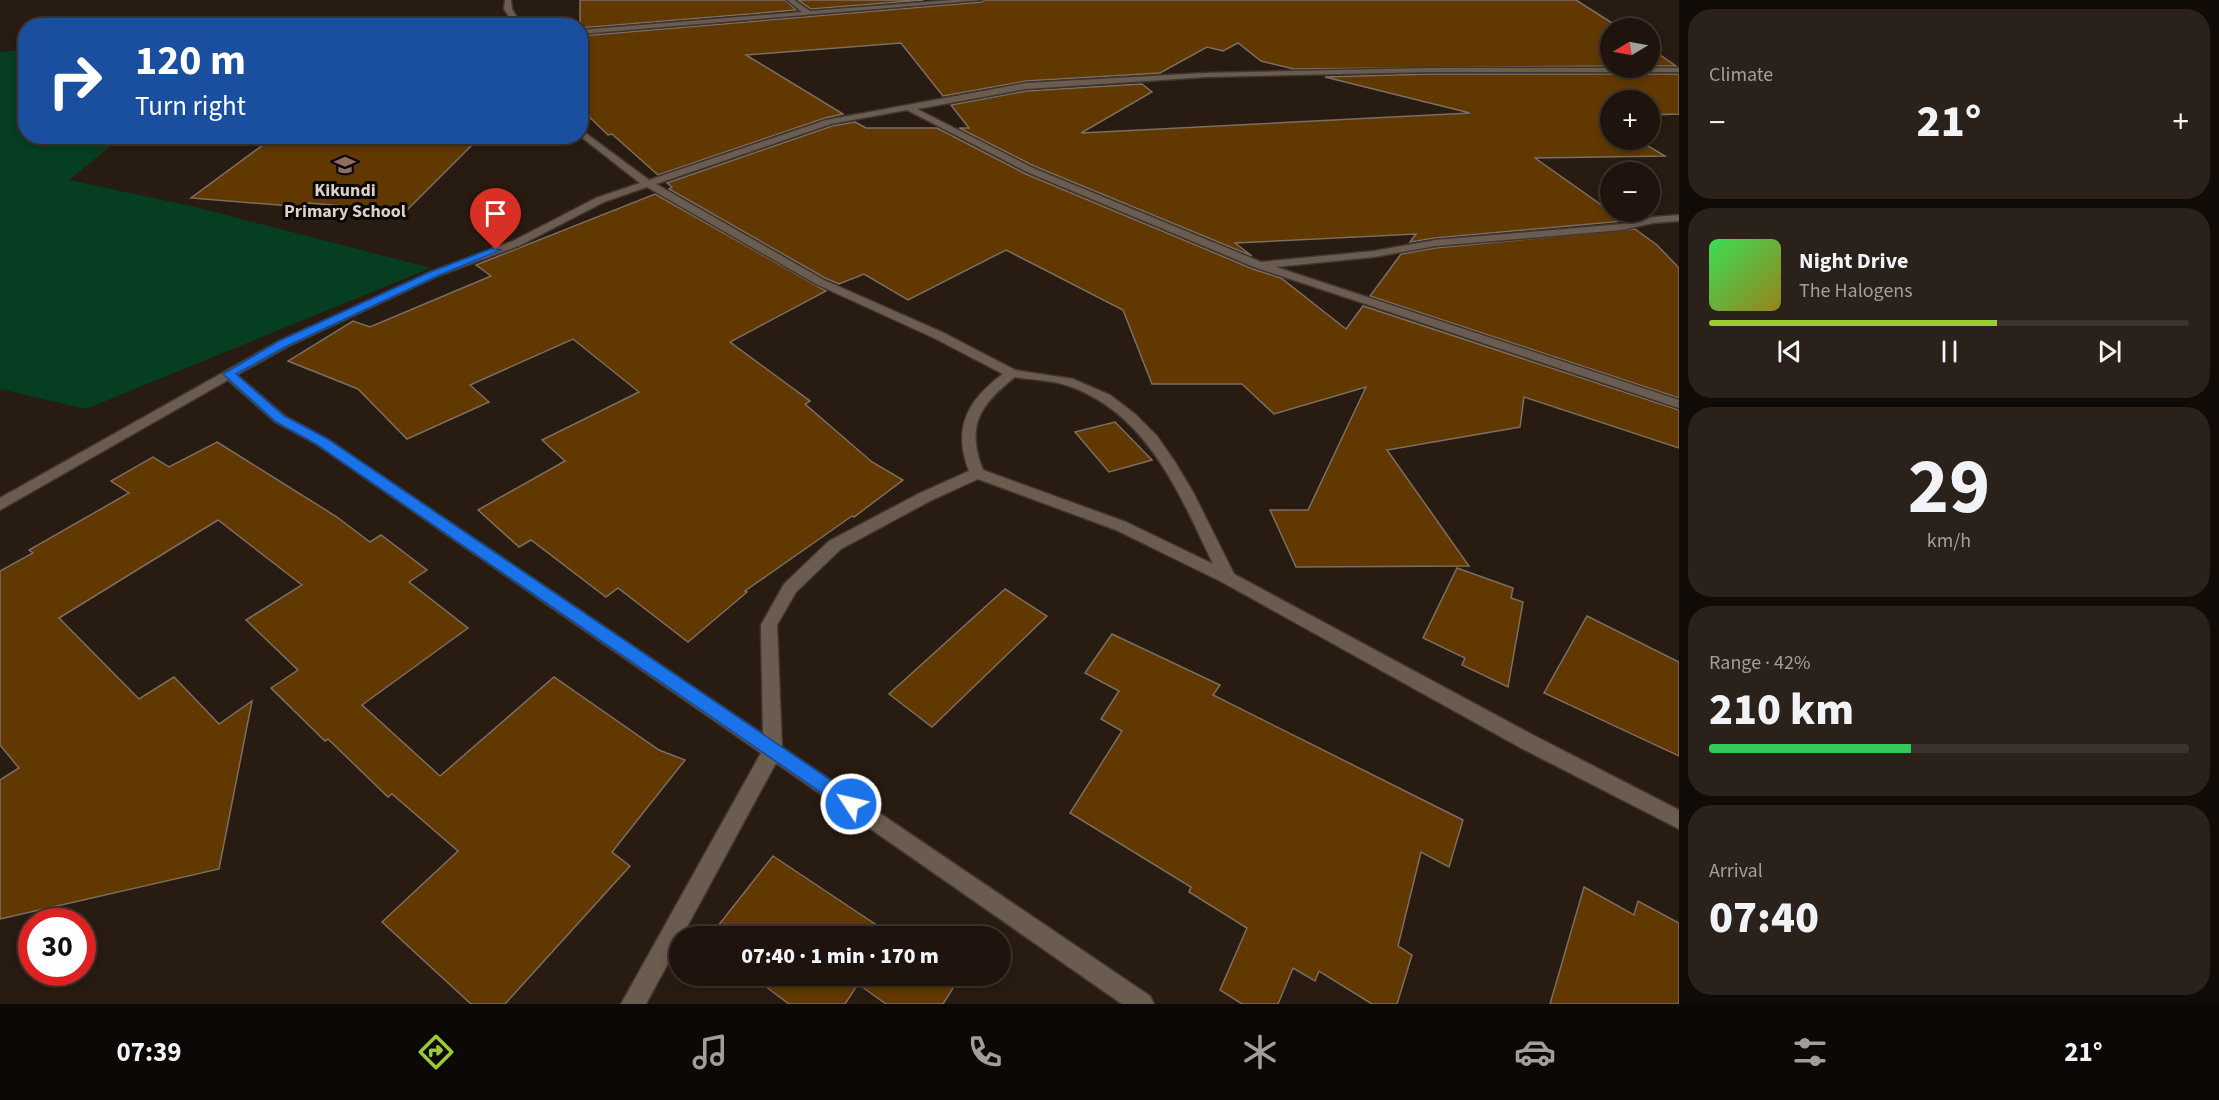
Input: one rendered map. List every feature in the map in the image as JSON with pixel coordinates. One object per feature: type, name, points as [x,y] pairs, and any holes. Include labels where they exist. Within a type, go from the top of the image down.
[{"type":"street","points":[[508,0],[508,9],[514,18]]},
{"type":"street","points":[[790,0],[809,14]]},
{"type":"street","points":[[588,31],[979,0]]},
{"type":"street","points":[[0,505],[283,344],[434,274],[517,243],[600,200],[829,122],[1026,86],[1206,75],[1542,69],[1679,70]]},
{"type":"street","points":[[909,108],[1030,170],[1258,266],[1679,404]]},
{"type":"street","points":[[588,138],[646,183],[820,282],[929,331],[1012,373],[1049,378],[1094,392],[1122,410],[1147,432],[1179,478],[1228,578]]},
{"type":"street","points":[[1258,266],[1374,254],[1434,243],[1622,227],[1653,220],[1679,218]]},
{"type":"street","points":[[977,473],[969,451],[970,424],[974,412],[986,394],[1012,373]]},
{"type":"street","points":[[229,374],[280,419],[321,441],[1142,1004]]},
{"type":"street","points":[[633,1004],[773,750],[769,625],[790,588],[835,545],[925,497],[977,473],[1121,526],[1228,578],[1528,742],[1679,820]]},
{"type":"green space","points":[[18,50],[18,144],[113,144],[69,180],[191,206],[431,268],[86,409],[0,389],[0,52]]},
{"type":"building","points":[[580,0],[785,0],[796,10],[588,27],[588,18],[580,18]]},
{"type":"building","points":[[798,0],[924,0],[811,9]]},
{"type":"building","points":[[984,0],[1576,0],[1604,18],[1600,18],[1600,66],[1294,69],[1261,61],[1238,43],[1223,51],[1207,47],[1160,73],[1026,81],[943,96],[901,43],[746,55],[843,114],[825,118],[658,175],[588,116],[588,35],[982,2]]},
{"type":"building","points":[[1660,55],[1676,66],[1660,66]]},
{"type":"building","points":[[1430,74],[1600,74],[1600,78],[1660,78],[1660,74],[1679,74],[1679,114],[1660,115],[1660,90],[1600,90],[1600,150],[1655,150],[1665,156],[1535,158],[1600,204],[1600,222],[1613,222],[1410,242],[1416,234],[1235,243],[1252,256],[1034,166],[959,128],[969,128],[951,105],[1026,91],[1142,84],[1152,92],[1081,133],[1470,113],[1325,77]]},
{"type":"building","points":[[855,122],[866,128],[937,128],[1026,174],[1253,269],[1281,278],[1346,329],[1363,306],[1679,410],[1679,448],[1524,397],[1520,427],[1387,450],[1469,566],[1296,567],[1270,510],[1308,510],[1366,387],[1274,414],[1242,384],[1152,384],[1123,310],[1006,250],[908,300],[864,274],[839,284],[825,278],[669,189],[672,187],[667,183],[832,126]]},
{"type":"building","points":[[264,144],[473,144],[406,211],[308,203],[304,207],[191,198]]},
{"type":"building","points":[[655,194],[826,291],[730,342],[810,401],[805,404],[872,462],[903,480],[854,517],[852,516],[745,591],[747,592],[688,642],[618,588],[606,597],[531,540],[519,547],[478,510],[565,461],[542,440],[639,392],[573,339],[470,385],[489,402],[407,439],[358,389],[288,361],[353,321],[370,327],[491,276],[476,265]]},
{"type":"building","points":[[1635,229],[1657,245],[1679,268],[1679,398],[1370,296],[1401,254],[1435,248]]},
{"type":"building","points":[[1115,422],[1152,460],[1109,472],[1075,432]]},
{"type":"building","points":[[217,442],[337,517],[370,542],[381,535],[427,570],[409,582],[468,628],[362,705],[440,776],[554,677],[659,750],[685,760],[612,852],[630,866],[505,1004],[471,1004],[382,922],[458,851],[392,794],[388,797],[328,739],[325,741],[271,688],[298,670],[246,620],[302,585],[218,520],[59,618],[139,699],[174,677],[219,724],[252,701],[219,869],[48,908],[18,908],[18,915],[0,919],[0,780],[19,768],[0,745],[0,571],[33,553],[29,550],[129,493],[111,481],[153,457],[169,467]]},
{"type":"building","points":[[1457,568],[1513,588],[1511,598],[1523,602],[1508,687],[1462,665],[1465,658],[1423,638]]},
{"type":"building","points":[[1005,589],[1047,616],[932,727],[889,694]]},
{"type":"building","points":[[1587,616],[1679,662],[1679,756],[1544,693]]},
{"type":"building","points":[[1112,634],[1220,685],[1213,695],[1463,820],[1449,867],[1421,852],[1398,946],[1412,955],[1397,1004],[1372,1004],[1319,971],[1315,981],[1293,968],[1278,1004],[1242,1004],[1220,990],[1247,928],[1189,892],[1191,887],[1070,813],[1122,731],[1101,719],[1119,691],[1085,673]]},
{"type":"building","points":[[773,856],[878,926],[718,926]]},
{"type":"building","points":[[1584,887],[1634,915],[1638,901],[1679,923],[1679,1004],[1550,1004]]},
{"type":"building","points":[[765,986],[857,986],[845,1004],[789,1004]]},
{"type":"building","points":[[861,986],[954,986],[943,1004],[886,1004]]},
{"type":"place","name":"Kikundi Primary School","points":[[345,165]]},
{"type":"route","points":[[496,250],[434,274],[283,344],[229,374],[280,419],[321,441],[851,804]]}]
